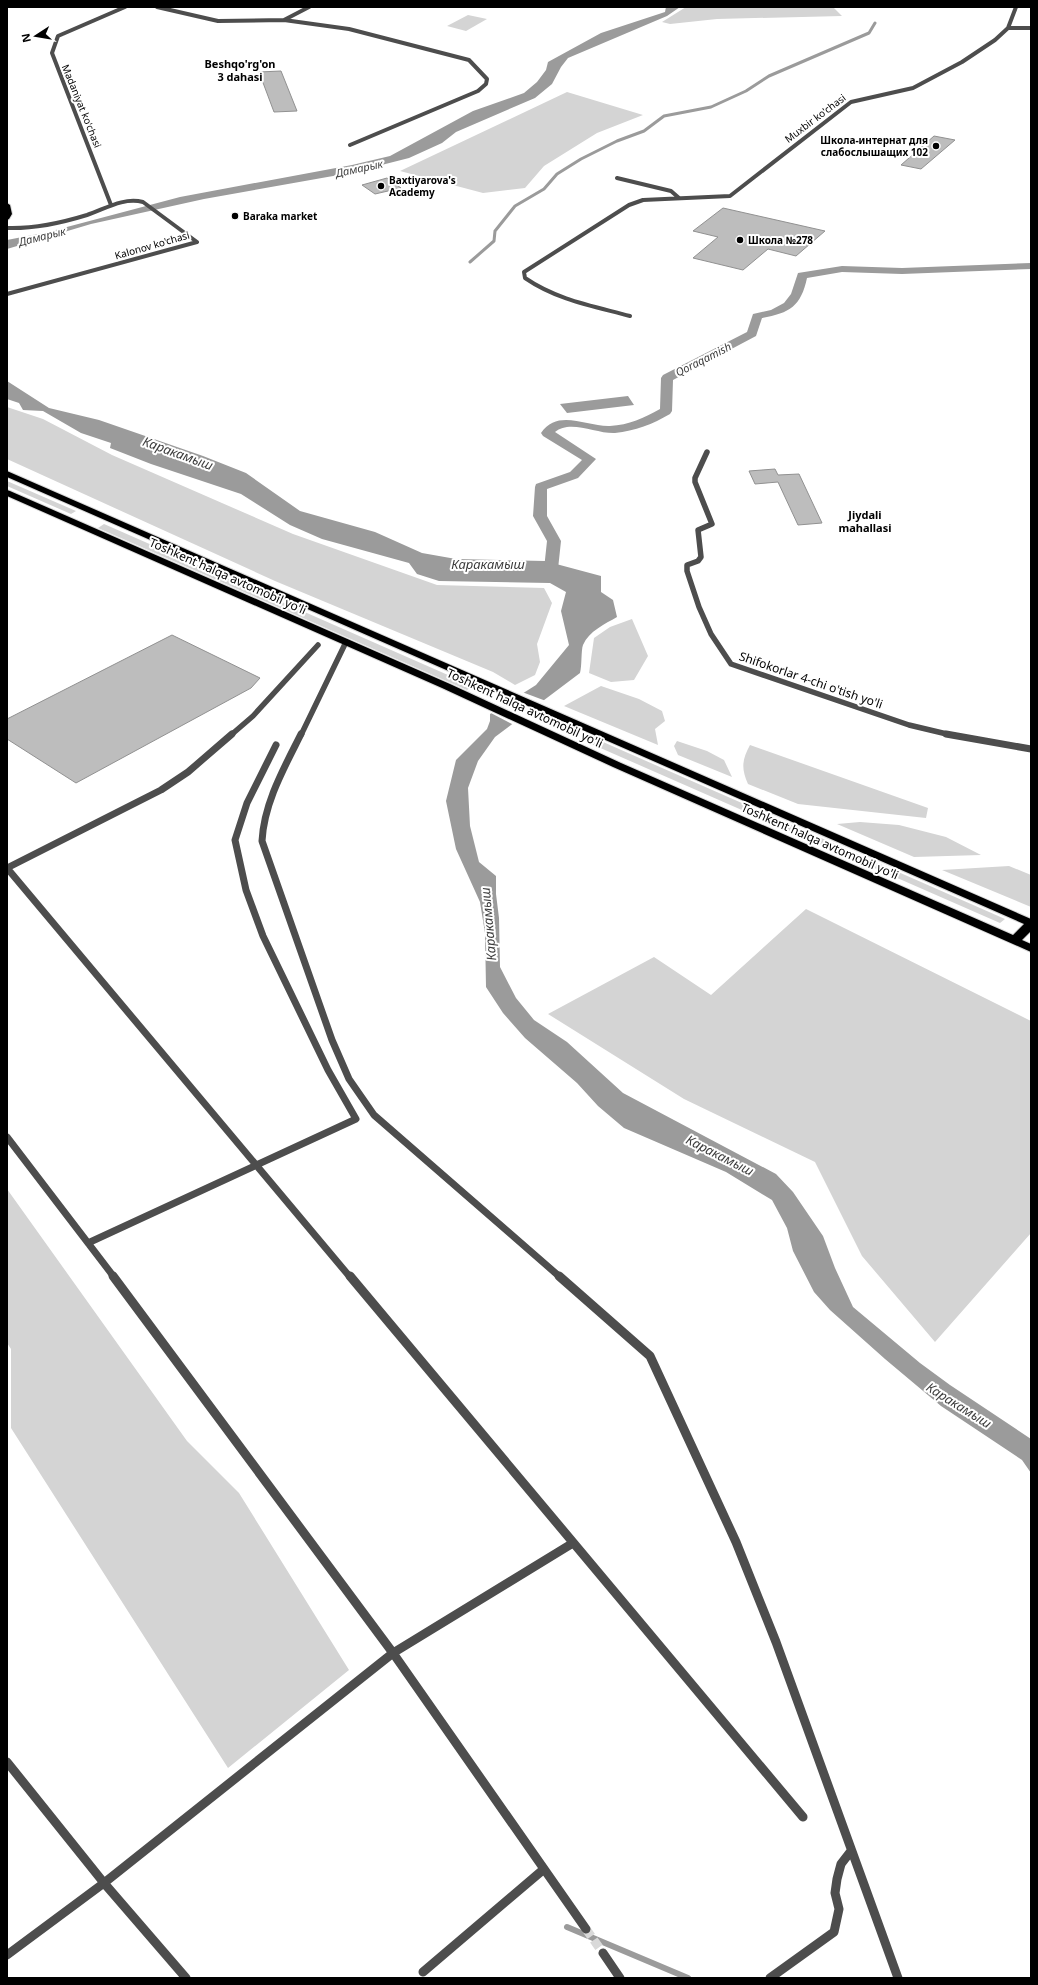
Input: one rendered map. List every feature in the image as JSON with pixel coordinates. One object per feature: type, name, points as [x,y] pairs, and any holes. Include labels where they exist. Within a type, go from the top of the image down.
[{"type":"highway","name":"Toshkent halqa avtomobil yo'li","points":[[7,474],[498,691],[1031,923]]},
{"type":"highway","name":"Toshkent halqa avtomobil yo'li","points":[[7,493],[346,642],[1031,948]]},
{"type":"highway","points":[[75,523],[95,513]]},
{"type":"highway","points":[[1014,941],[1031,923]]},
{"type":"main road","points":[[7,205],[9,214],[7,218]]},
{"type":"street","name":"Madaniyat ko'chasi","points":[[112,205],[52,53],[58,36],[125,7]]},
{"type":"street","points":[[157,7],[218,21],[284,20],[349,29],[469,60],[487,79],[486,84],[478,90],[350,145]]},
{"type":"street","points":[[284,20],[309,7]]},
{"type":"street","name":"Muxbir ko'chasi","points":[[630,316],[555,296],[531,283],[525,278],[524,272],[629,205],[643,200],[730,196],[851,102],[903,90],[931,80],[995,40],[1008,28],[1016,7]]},
{"type":"street","points":[[1008,28],[1031,28]]},
{"type":"street","name":"Muxbir ko'chasi","points":[[617,178],[671,191],[680,198]]},
{"type":"street","name":"Kalonov ko'chasi","points":[[7,228],[38,226],[79,217],[126,201],[143,202],[196,242],[7,294]]},
{"type":"street","name":"Shifokorlar 4-chi o'tish yo'li","points":[[707,452],[695,482],[712,524],[698,530],[701,557],[698,561],[687,565],[687,571],[709,627],[722,654],[731,664],[909,725],[960,737],[1031,749]]},
{"type":"street","points":[[346,642],[278,781],[264,822],[262,841],[332,1040],[349,1079],[374,1115],[650,1356],[736,1542],[776,1642],[898,1978]]},
{"type":"street","points":[[318,645],[252,716],[188,772],[161,790],[7,868],[803,1817]]},
{"type":"street","points":[[88,1243],[356,1119],[328,1070],[263,936],[246,890],[235,840],[247,803],[276,744]]},
{"type":"street","points":[[7,1137],[88,1243],[393,1653],[586,1929]]},
{"type":"street","points":[[7,1955],[104,1883],[393,1653],[573,1543]]},
{"type":"street","points":[[7,1762],[104,1883],[186,1978]]},
{"type":"street","points":[[770,1978],[834,1932],[838,1920],[839,1910],[835,1893],[836,1879],[841,1864],[851,1852]]},
{"type":"street","points":[[423,1972],[544,1869]]},
{"type":"street","points":[[603,1953],[620,1978]]},
{"type":"shaded area","points":[[686,7],[833,7],[842,16],[717,19],[670,24],[662,22]]},
{"type":"shaded area","points":[[468,15],[487,19],[466,31],[447,26]]},
{"type":"shaded area","points":[[567,92],[643,115],[597,133],[544,166],[525,188],[483,193],[400,171]]},
{"type":"shaded area","points":[[7,407],[43,419],[112,455],[293,534],[437,585],[544,588],[552,603],[537,644],[540,662],[535,675],[515,685],[493,672],[275,581],[7,459]]},
{"type":"shaded area","points":[[7,481],[76,511],[71,514],[7,486]]},
{"type":"shaded area","points":[[104,524],[473,686],[467,690],[98,528]]},
{"type":"shaded area","points":[[632,619],[648,656],[634,680],[611,682],[589,673],[594,638],[610,627]]},
{"type":"shaded area","points":[[601,686],[639,699],[662,711],[665,721],[655,729],[658,745],[564,706]]},
{"type":"shaded area","points":[[594,738],[1005,919],[1000,923],[589,743]]},
{"type":"shaded area","points":[[677,741],[707,751],[724,760],[732,777],[678,755],[674,746]]},
{"type":"shaded area","points":[[750,745],[928,808],[926,818],[798,804],[748,784],[743,769],[743,764],[745,755]]},
{"type":"shaded area","points":[[860,822],[899,825],[946,837],[981,855],[914,857],[837,824]]},
{"type":"shaded area","points":[[1009,866],[1031,875],[1031,907],[942,870]]},
{"type":"shaded area","points":[[806,909],[1031,1021],[1031,1233],[935,1342],[862,1256],[815,1162],[684,1099],[548,1014],[654,957],[711,995]]},
{"type":"shaded area","points":[[7,1189],[187,1441],[239,1493],[349,1670],[228,1768],[11,1428],[11,1349],[7,1343]]},
{"type":"water","name":"Дамарык","points":[[666,7],[680,7],[667,16],[568,58],[561,67],[552,84],[535,98],[456,132],[442,143],[409,158],[350,173],[204,199],[91,224],[7,249],[7,240],[48,232],[180,197],[352,165],[390,156],[473,111],[524,93],[537,82],[546,70],[548,62],[601,33],[665,12]]},
{"type":"water","name":"Каракамыш","points":[[7,381],[49,408],[99,420],[203,456],[246,473],[300,511],[375,532],[422,553],[456,559],[545,561],[601,576],[601,592],[613,600],[617,617],[598,628],[586,640],[582,647],[580,673],[495,737],[478,761],[468,788],[470,826],[479,862],[496,876],[500,967],[516,998],[534,1020],[567,1042],[623,1093],[776,1174],[793,1192],[823,1236],[835,1268],[853,1307],[920,1363],[950,1385],[1031,1439],[1031,1473],[1022,1460],[941,1406],[830,1310],[814,1292],[793,1251],[787,1228],[772,1200],[726,1172],[624,1128],[598,1106],[577,1083],[525,1038],[503,1013],[486,987],[485,933],[480,902],[456,849],[446,801],[456,760],[487,729],[490,721],[490,714],[536,685],[569,645],[561,611],[566,592],[550,583],[439,581],[417,574],[409,563],[322,539],[290,525],[241,494],[151,464],[110,448],[111,443],[81,433],[43,411],[23,410],[19,403],[7,399]]},
{"type":"water","points":[[628,396],[634,405],[567,413],[560,404]]},
{"type":"pier","points":[[522,692],[546,701],[514,725],[489,712]]},
{"type":"building","points":[[281,71],[297,111],[274,112],[259,72]]},
{"type":"building","points":[[934,136],[955,140],[921,169],[901,165]]},
{"type":"building","name":"Baxtiyarova's Academy","points":[[387,178],[401,188],[375,194],[362,185]]},
{"type":"building","name":"Школа №278","points":[[723,208],[825,231],[796,256],[768,249],[743,270],[693,258],[718,237],[693,231]]},
{"type":"building","points":[[775,469],[778,475],[799,474],[822,523],[798,525],[778,482],[755,484],[749,471]]},
{"type":"building","points":[[172,635],[260,678],[251,688],[76,783],[7,739],[7,719]]},
{"type":"waterway","points":[[470,262],[494,241],[495,231],[515,206],[544,189],[557,174],[581,159],[617,141],[644,131],[664,116],[711,107],[746,91],[769,76],[869,33],[875,23]]},
{"type":"waterway","name":"Qoraqamish","points":[[551,569],[554,541],[540,516],[541,487],[574,475],[590,459],[547,433],[552,428],[565,423],[580,424],[604,429],[629,427],[640,424],[666,411],[667,378],[752,334],[757,316],[775,312],[788,306],[793,301],[800,286],[802,275],[842,269],[902,271],[1031,266]]},
{"type":"waterway","points":[[567,1927],[688,1978]]},
{"type":"tunnel","points":[[586,1929],[603,1953]]},
{"type":"place","name":"Школа-интернат для слабослышащих 102","points":[[936,146]]},
{"type":"place","name":"Baxtiyarova's Academy","points":[[381,186]]},
{"type":"place","name":"Baraka market","points":[[235,216]]},
{"type":"place","name":"Школа №278","points":[[740,240]]},
{"type":"district","name":"Beshqo'rg'on 3 dahasi","points":[[240,69]]},
{"type":"district","name":"Jiydali mahallasi","points":[[865,520]]}]
